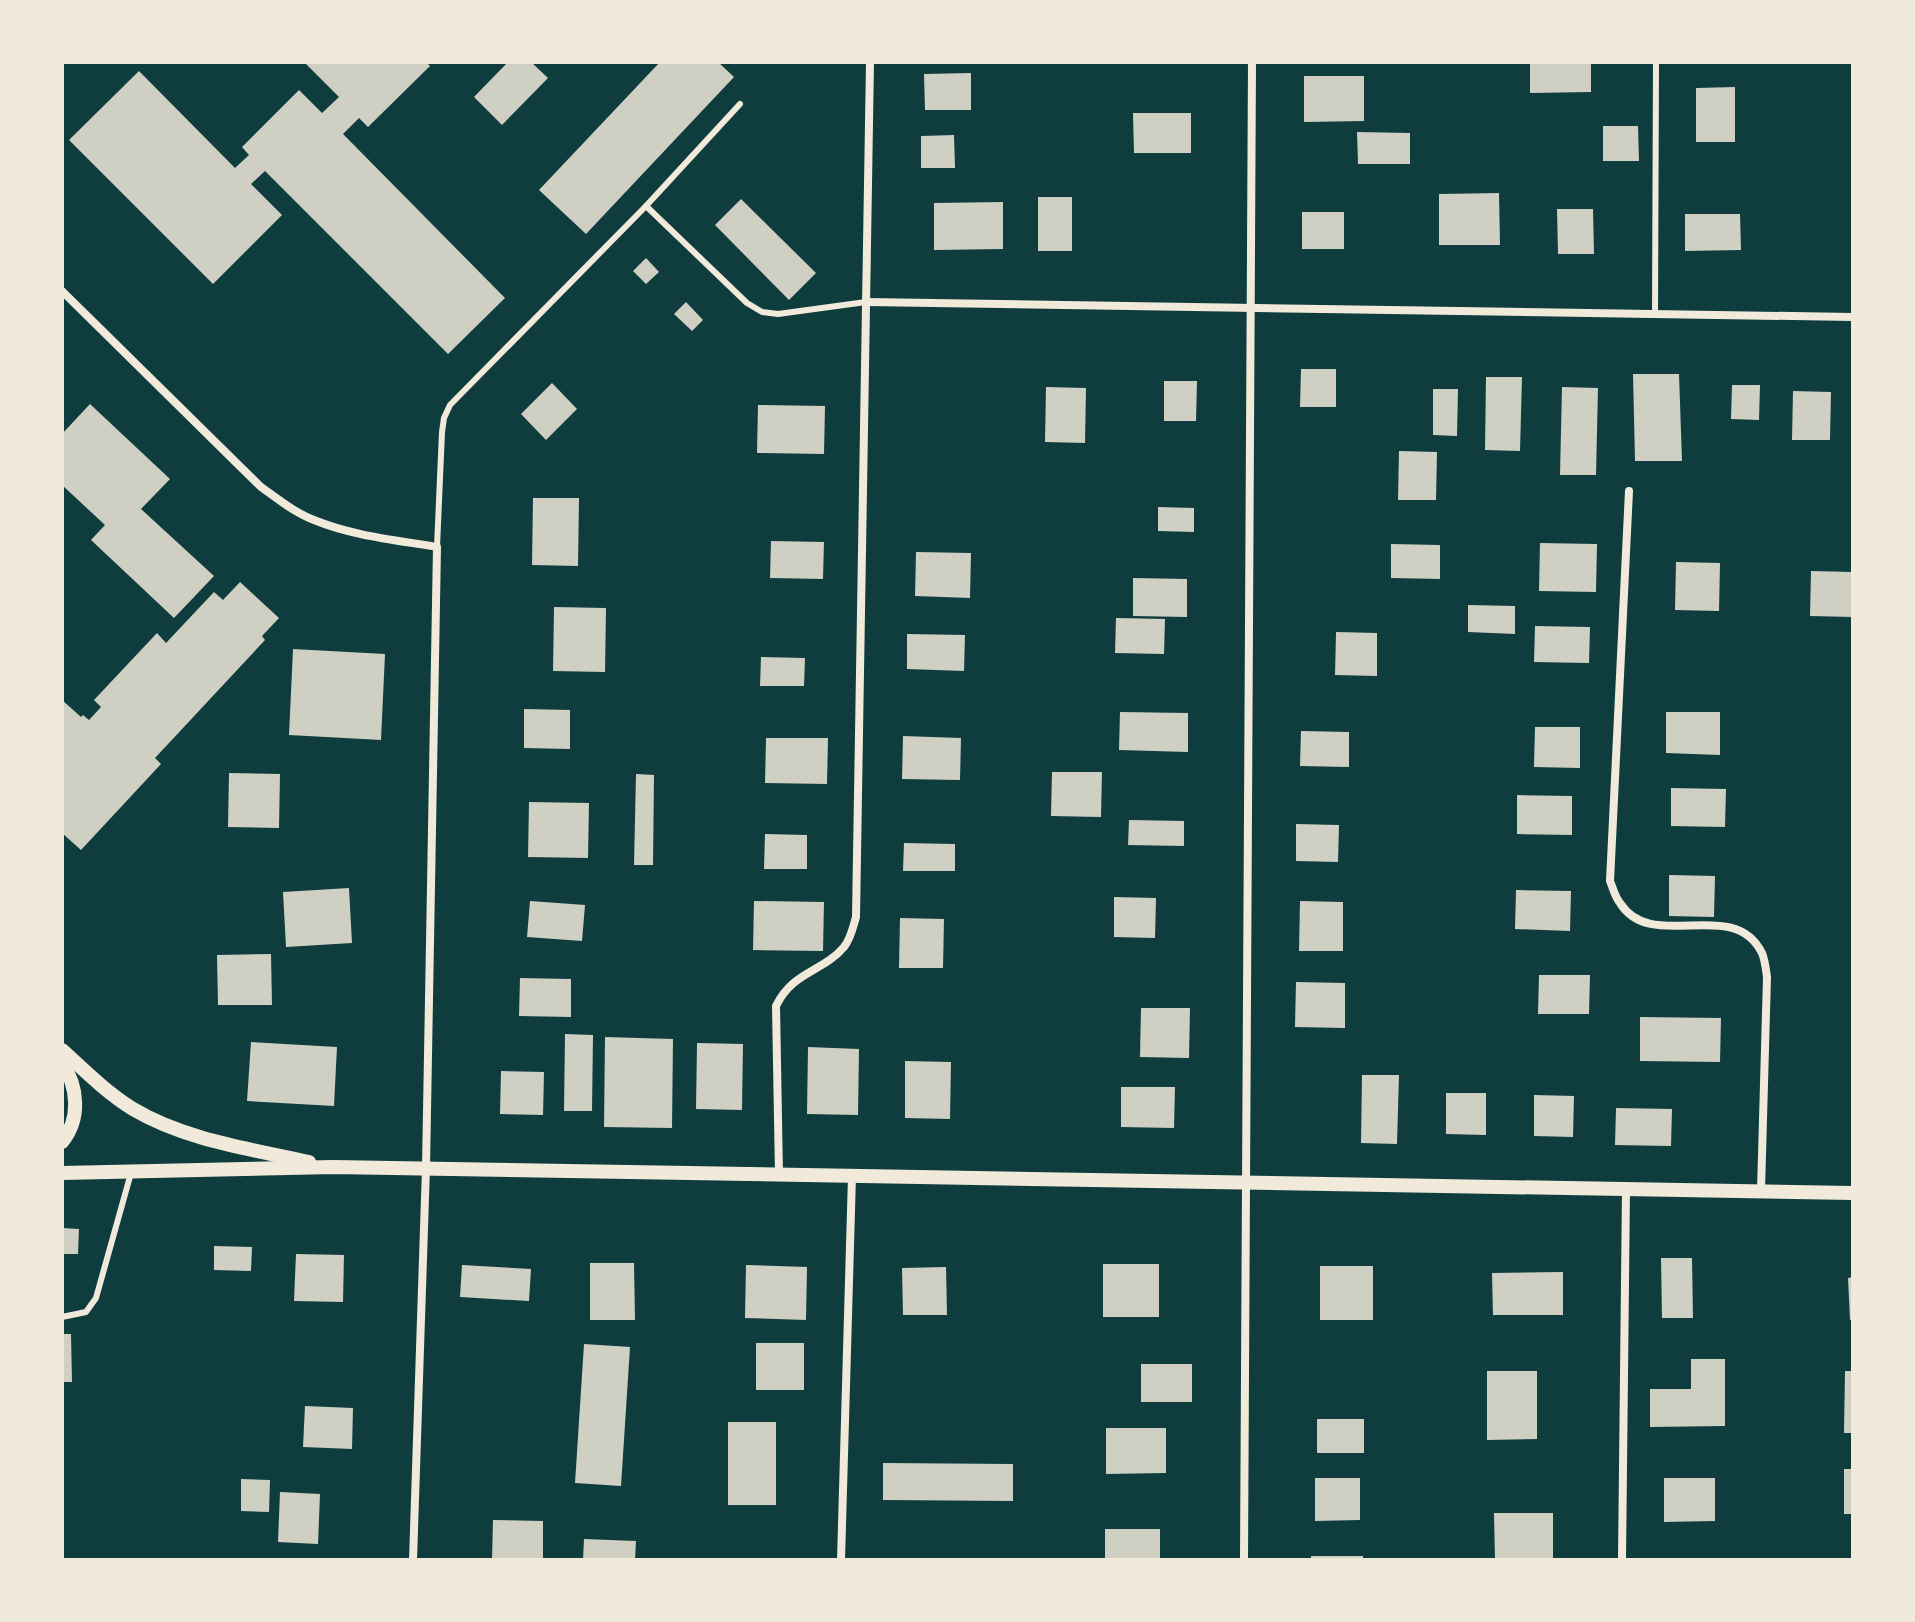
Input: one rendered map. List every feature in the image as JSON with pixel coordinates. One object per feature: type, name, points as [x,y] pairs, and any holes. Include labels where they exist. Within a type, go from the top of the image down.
[{"type":"street","points":[[779,1174],[776,1006],[784,990],[843,949],[856,917],[870,62]]},
{"type":"street","points":[[1244,1560],[1252,62]]},
{"type":"street","points":[[62,291],[261,487],[285,505],[313,520],[359,533],[437,547],[426,1168],[413,1560]]},
{"type":"street","points":[[866,302],[1853,317]]},
{"type":"street","points":[[1629,491],[1610,881],[1621,905],[1640,921],[1661,927],[1724,924],[1747,935],[1762,953],[1767,977],[1761,1191]]},
{"type":"street","points":[[62,1050],[107,1091],[152,1119],[212,1140],[333,1167]]},
{"type":"street","points":[[62,1063],[73,1087],[76,1103],[73,1120],[62,1142]]},
{"type":"street","points":[[62,1173],[426,1168],[1853,1193]]},
{"type":"street","points":[[841,1560],[852,1176]]},
{"type":"street","points":[[1622,1560],[1626,1189]]},
{"type":"lane","points":[[1655,313],[1656,62]]},
{"type":"lane","points":[[437,547],[442,432],[450,405],[646,206],[740,104]]},
{"type":"lane","points":[[646,206],[747,303],[762,312],[778,314],[866,302]]},
{"type":"lane","points":[[62,1317],[86,1312],[96,1298],[131,1171]]},
{"type":"building","points":[[304,62],[426,62],[430,66],[368,127],[359,118],[343,134],[505,298],[448,354],[265,171],[251,184],[282,215],[213,284],[69,140],[139,71],[235,168],[249,155],[242,147],[299,90],[322,113],[339,97]]},
{"type":"building","points":[[508,62],[531,62],[548,78],[502,125],[474,97]]},
{"type":"building","points":[[660,62],[718,62],[734,77],[586,234],[539,190]]},
{"type":"building","points":[[1530,62],[1591,62],[1591,92],[1530,93]]},
{"type":"building","points":[[971,73],[971,110],[925,110],[924,74]]},
{"type":"building","points":[[1304,76],[1364,76],[1364,121],[1304,122]]},
{"type":"building","points":[[1735,87],[1735,142],[1696,142],[1696,88]]},
{"type":"building","points":[[1133,113],[1191,113],[1191,153],[1134,153]]},
{"type":"building","points":[[1603,126],[1638,126],[1639,161],[1603,161]]},
{"type":"building","points":[[1357,132],[1410,133],[1410,164],[1358,164]]},
{"type":"building","points":[[954,135],[955,168],[921,168],[921,136]]},
{"type":"building","points":[[1499,193],[1500,245],[1439,245],[1439,194]]},
{"type":"building","points":[[1038,197],[1072,197],[1072,251],[1038,251]]},
{"type":"building","points":[[741,199],[816,273],[789,300],[715,225]]},
{"type":"building","points":[[1003,202],[1003,249],[934,250],[934,203]]},
{"type":"building","points":[[1557,209],[1593,209],[1594,254],[1558,254]]},
{"type":"building","points":[[1302,212],[1344,212],[1344,249],[1302,249]]},
{"type":"building","points":[[1685,214],[1740,214],[1741,250],[1685,251]]},
{"type":"building","points":[[646,258],[659,272],[646,284],[633,271]]},
{"type":"building","points":[[686,302],[703,320],[692,331],[674,314]]},
{"type":"building","points":[[1301,369],[1336,369],[1336,407],[1300,407]]},
{"type":"building","points":[[1633,374],[1679,374],[1682,461],[1635,461]]},
{"type":"building","points":[[1486,377],[1522,377],[1520,451],[1485,450]]},
{"type":"building","points":[[1164,381],[1197,381],[1196,421],[1164,421]]},
{"type":"building","points":[[552,383],[577,409],[546,440],[521,414]]},
{"type":"building","points":[[1732,385],[1760,385],[1759,420],[1731,419]]},
{"type":"building","points":[[1046,387],[1086,388],[1085,443],[1045,442]]},
{"type":"building","points":[[1562,387],[1598,388],[1596,475],[1560,475]]},
{"type":"building","points":[[1433,389],[1458,389],[1457,436],[1433,435]]},
{"type":"building","points":[[1793,391],[1831,392],[1830,440],[1792,440]]},
{"type":"building","points":[[90,404],[170,479],[141,509],[214,576],[174,618],[91,540],[105,525],[62,485],[62,434]]},
{"type":"building","points":[[758,405],[825,406],[824,454],[757,453]]},
{"type":"building","points":[[1399,451],[1437,452],[1436,500],[1398,500]]},
{"type":"building","points":[[533,498],[579,498],[578,566],[532,565]]},
{"type":"building","points":[[1158,507],[1194,508],[1194,532],[1158,531]]},
{"type":"building","points":[[771,541],[824,542],[823,579],[770,578]]},
{"type":"building","points":[[1540,543],[1597,544],[1596,592],[1539,591]]},
{"type":"building","points":[[1391,544],[1440,545],[1440,579],[1391,578]]},
{"type":"building","points":[[916,552],[971,553],[970,598],[915,596]]},
{"type":"building","points":[[1676,562],[1720,563],[1719,611],[1675,610]]},
{"type":"building","points":[[1811,571],[1853,572],[1853,617],[1810,616]]},
{"type":"building","points":[[1133,578],[1187,579],[1187,617],[1133,616]]},
{"type":"building","points":[[240,582],[279,618],[262,636],[265,640],[155,758],[161,764],[81,850],[62,833],[62,700],[89,720],[101,707],[94,700],[157,633],[166,643],[214,592],[223,600]]},
{"type":"building","points":[[1468,605],[1515,606],[1515,634],[1468,632]]},
{"type":"building","points":[[554,607],[606,608],[605,672],[553,671]]},
{"type":"building","points":[[1116,618],[1165,619],[1164,654],[1115,653]]},
{"type":"building","points":[[1535,626],[1590,627],[1589,663],[1534,662]]},
{"type":"building","points":[[1336,632],[1377,633],[1377,676],[1335,675]]},
{"type":"building","points":[[907,634],[965,635],[964,671],[907,669]]},
{"type":"building","points":[[293,649],[385,654],[381,740],[289,735]]},
{"type":"building","points":[[761,657],[805,658],[804,686],[760,686]]},
{"type":"building","points":[[524,709],[570,710],[570,749],[524,748]]},
{"type":"building","points":[[1120,712],[1188,713],[1188,752],[1119,750]]},
{"type":"building","points":[[1666,712],[1720,712],[1720,755],[1666,753]]},
{"type":"building","points":[[1535,727],[1580,727],[1580,768],[1534,767]]},
{"type":"building","points":[[1301,731],[1349,732],[1349,767],[1300,766]]},
{"type":"building","points":[[903,736],[961,738],[960,780],[902,779]]},
{"type":"building","points":[[766,738],[828,738],[827,784],[765,783]]},
{"type":"building","points":[[1052,772],[1102,772],[1101,817],[1051,816]]},
{"type":"building","points":[[229,773],[280,774],[279,828],[228,827]]},
{"type":"building","points":[[636,774],[654,775],[653,865],[634,865]]},
{"type":"building","points":[[1671,788],[1726,789],[1725,827],[1671,826]]},
{"type":"building","points":[[1517,795],[1572,796],[1572,835],[1517,834]]},
{"type":"building","points":[[529,802],[589,803],[588,858],[528,857]]},
{"type":"building","points":[[1129,820],[1184,821],[1184,846],[1128,845]]},
{"type":"building","points":[[1296,824],[1339,825],[1338,862],[1296,861]]},
{"type":"building","points":[[765,834],[807,835],[807,869],[764,869]]},
{"type":"building","points":[[904,843],[955,844],[955,871],[903,871]]},
{"type":"building","points":[[1669,875],[1715,876],[1714,917],[1669,916]]},
{"type":"building","points":[[349,888],[352,943],[286,947],[283,892]]},
{"type":"building","points":[[1516,890],[1571,891],[1570,931],[1515,929]]},
{"type":"building","points":[[1114,897],[1156,898],[1155,938],[1114,937]]},
{"type":"building","points":[[530,901],[585,905],[582,941],[527,937]]},
{"type":"building","points":[[754,901],[824,902],[823,951],[753,950]]},
{"type":"building","points":[[1300,901],[1343,902],[1343,951],[1299,951]]},
{"type":"building","points":[[900,918],[944,919],[943,968],[899,968]]},
{"type":"building","points":[[271,954],[272,1005],[218,1005],[217,955]]},
{"type":"building","points":[[1539,975],[1590,975],[1589,1014],[1538,1014]]},
{"type":"building","points":[[520,978],[571,979],[571,1017],[519,1016]]},
{"type":"building","points":[[1296,982],[1345,983],[1345,1028],[1295,1027]]},
{"type":"building","points":[[1141,1008],[1190,1008],[1189,1058],[1140,1057]]},
{"type":"building","points":[[1640,1017],[1721,1018],[1720,1062],[1640,1061]]},
{"type":"building","points":[[565,1034],[593,1035],[592,1111],[564,1111]]},
{"type":"building","points":[[605,1037],[673,1039],[672,1128],[604,1127]]},
{"type":"building","points":[[251,1042],[337,1047],[334,1106],[247,1101]]},
{"type":"building","points":[[697,1043],[743,1044],[742,1110],[696,1109]]},
{"type":"building","points":[[808,1047],[859,1049],[858,1115],[807,1114]]},
{"type":"building","points":[[905,1061],[951,1062],[950,1119],[905,1118]]},
{"type":"building","points":[[501,1071],[544,1072],[543,1115],[500,1114]]},
{"type":"building","points":[[1362,1075],[1399,1075],[1397,1144],[1361,1143]]},
{"type":"building","points":[[1121,1087],[1175,1087],[1174,1128],[1121,1127]]},
{"type":"building","points":[[1446,1093],[1486,1093],[1486,1135],[1446,1134]]},
{"type":"building","points":[[1534,1095],[1574,1096],[1573,1137],[1534,1136]]},
{"type":"building","points":[[1616,1108],[1672,1109],[1671,1146],[1615,1145]]},
{"type":"building","points":[[62,1228],[79,1229],[78,1254],[62,1254]]},
{"type":"building","points":[[214,1246],[252,1247],[251,1271],[214,1270]]},
{"type":"building","points":[[296,1254],[344,1255],[343,1302],[294,1301]]},
{"type":"building","points":[[1661,1258],[1692,1258],[1693,1318],[1662,1318]]},
{"type":"building","points":[[590,1263],[634,1263],[635,1320],[590,1320]]},
{"type":"building","points":[[1103,1264],[1159,1264],[1159,1317],[1103,1317]]},
{"type":"building","points":[[462,1265],[531,1269],[529,1301],[460,1297]]},
{"type":"building","points":[[746,1265],[807,1267],[806,1320],[745,1318]]},
{"type":"building","points":[[1320,1266],[1373,1266],[1373,1320],[1320,1320]]},
{"type":"building","points":[[946,1267],[947,1315],[903,1315],[902,1268]]},
{"type":"building","points":[[1563,1272],[1563,1315],[1493,1315],[1492,1273]]},
{"type":"building","points":[[1853,1277],[1853,1319],[1850,1320],[1848,1278]]},
{"type":"building","points":[[62,1334],[71,1334],[72,1382],[62,1382]]},
{"type":"building","points":[[756,1343],[804,1343],[804,1390],[756,1390]]},
{"type":"building","points":[[584,1344],[630,1347],[621,1486],[575,1483]]},
{"type":"building","points":[[1691,1359],[1725,1359],[1725,1426],[1650,1427],[1650,1389],[1691,1389]]},
{"type":"building","points":[[1141,1364],[1192,1364],[1192,1402],[1141,1402]]},
{"type":"building","points":[[1487,1371],[1537,1371],[1537,1439],[1487,1440]]},
{"type":"building","points":[[1845,1371],[1853,1371],[1853,1433],[1844,1433]]},
{"type":"building","points":[[305,1406],[353,1408],[352,1449],[303,1447]]},
{"type":"building","points":[[1317,1419],[1364,1419],[1364,1453],[1317,1453]]},
{"type":"building","points":[[728,1422],[776,1422],[776,1505],[728,1505]]},
{"type":"building","points":[[1106,1428],[1166,1428],[1166,1473],[1106,1474]]},
{"type":"building","points":[[883,1463],[1013,1464],[1013,1501],[883,1500]]},
{"type":"building","points":[[1844,1469],[1853,1469],[1853,1514],[1844,1514]]},
{"type":"building","points":[[1315,1478],[1360,1478],[1360,1520],[1315,1521]]},
{"type":"building","points":[[1664,1478],[1715,1478],[1715,1521],[1664,1522]]},
{"type":"building","points":[[241,1479],[270,1480],[269,1512],[241,1511]]},
{"type":"building","points":[[280,1492],[320,1494],[318,1544],[278,1542]]},
{"type":"building","points":[[1494,1513],[1553,1513],[1553,1560],[1495,1560]]},
{"type":"building","points":[[493,1520],[543,1521],[543,1560],[492,1560]]},
{"type":"building","points":[[1105,1529],[1160,1529],[1160,1560],[1105,1560]]},
{"type":"building","points":[[584,1539],[636,1541],[635,1560],[583,1560]]},
{"type":"building","points":[[1311,1556],[1363,1556],[1363,1560],[1311,1560]]}]
